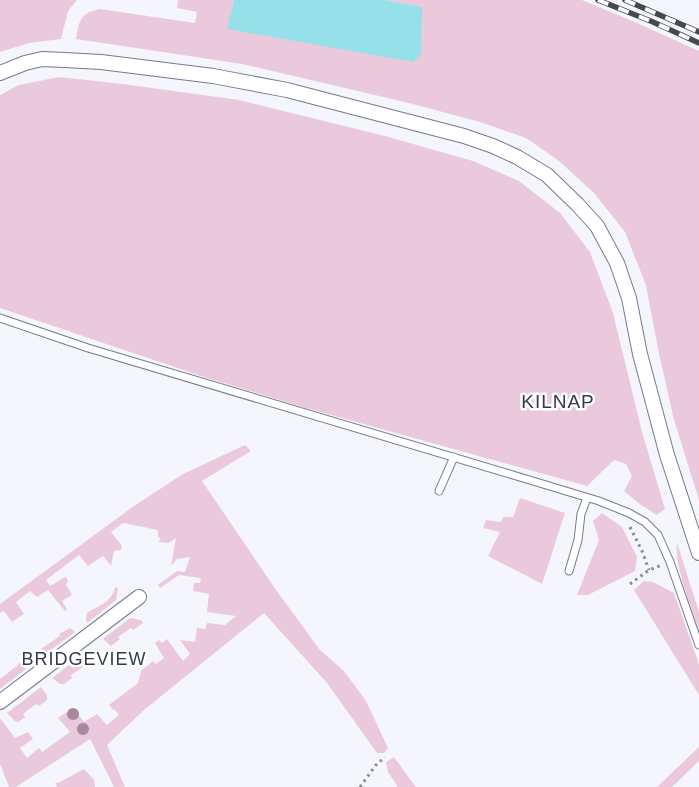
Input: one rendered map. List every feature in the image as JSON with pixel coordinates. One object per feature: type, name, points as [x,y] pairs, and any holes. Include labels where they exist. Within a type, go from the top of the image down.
[{"type":"street","points":[[0,72],[42,59],[101,62],[213,76],[287,90],[464,136],[517,157],[547,175],[597,226],[617,263],[629,298],[640,354],[667,455],[699,552]]},
{"type":"street","points":[[0,702],[139,597]]},
{"type":"lane","points":[[0,318],[88,348],[454,457],[588,498],[629,513],[645,522],[658,535],[670,562],[699,645]]},
{"type":"lane","points":[[439,491],[454,457]]},
{"type":"lane","points":[[569,571],[578,540],[581,514],[588,498]]},
{"type":"path","points":[[629,513],[630,528],[649,570]]},
{"type":"path","points":[[630,584],[649,570],[670,562]]},
{"type":"path","points":[[360,787],[376,765],[385,758]]},
{"type":"shaded area","points":[[0,0],[77,0],[68,11],[61,39],[29,43],[0,52]]},
{"type":"shaded area","points":[[178,0],[234,0],[228,29],[422,7],[385,0],[582,0],[699,51],[699,500],[674,420],[646,285],[625,232],[594,193],[559,161],[526,138],[480,122],[409,103],[242,64],[76,39],[78,27],[84,16],[100,9],[195,23],[197,12],[177,8]]},
{"type":"shaded area","points":[[59,77],[239,100],[385,136],[473,161],[519,181],[560,213],[590,252],[613,313],[642,432],[665,509],[657,515],[624,491],[632,476],[626,464],[614,460],[587,486],[306,408],[207,378],[0,308],[0,95],[19,85]]},
{"type":"shaded area","points":[[245,445],[251,451],[202,481],[274,587],[320,650],[344,671],[366,701],[388,748],[384,753],[377,753],[327,683],[264,613],[144,710],[107,745],[125,787],[114,787],[90,739],[16,787],[9,787],[0,764],[0,718],[15,738],[28,732],[33,739],[20,748],[27,758],[39,748],[42,752],[70,732],[58,718],[73,708],[84,722],[97,714],[107,725],[119,715],[109,705],[138,683],[141,671],[153,661],[156,664],[164,658],[155,643],[159,640],[162,643],[167,639],[183,661],[190,654],[180,640],[195,642],[197,628],[205,629],[207,623],[225,625],[236,616],[207,612],[209,594],[193,591],[194,583],[200,583],[201,578],[179,575],[160,588],[158,585],[177,571],[185,572],[190,557],[177,559],[171,566],[176,538],[168,543],[159,542],[158,530],[123,523],[111,532],[122,546],[121,550],[114,551],[111,566],[103,556],[88,566],[79,555],[46,580],[50,586],[65,577],[68,580],[66,585],[72,595],[62,601],[67,609],[65,611],[48,590],[37,597],[30,591],[16,602],[24,614],[12,622],[4,611],[0,613],[0,604],[134,506],[183,474]]},
{"type":"shaded area","points":[[520,498],[565,513],[542,584],[488,556],[500,532],[483,528],[486,520],[500,522],[504,517],[513,517]]},
{"type":"shaded area","points":[[602,513],[622,527],[637,557],[635,571],[588,595],[577,595],[599,540],[593,521]]},
{"type":"shaded area","points":[[677,543],[699,612],[699,629],[681,574]]},
{"type":"shaded area","points":[[644,581],[653,582],[674,593],[699,664],[699,695],[634,590]]},
{"type":"shaded area","points":[[115,587],[118,588],[116,600],[87,623],[87,613],[111,597]]},
{"type":"shaded area","points":[[130,618],[141,620],[143,623],[133,630],[131,628],[118,637],[120,639],[111,646],[103,639]]},
{"type":"shaded area","points":[[70,628],[75,632],[40,658],[41,649],[60,636],[59,634]]},
{"type":"shaded area","points":[[89,650],[94,655],[93,663],[86,668],[84,666],[71,675],[72,678],[64,684],[60,684],[52,678]]},
{"type":"shaded area","points":[[18,663],[23,664],[26,669],[0,689],[0,679]]},
{"type":"shaded area","points":[[41,687],[47,695],[47,700],[39,706],[36,704],[23,714],[25,717],[18,722],[7,713]]},
{"type":"shaded area","points":[[699,747],[699,761],[672,787],[657,787]]},
{"type":"shaded area","points":[[394,757],[416,787],[398,787],[388,772],[386,762]]},
{"type":"shaded area","points":[[84,769],[94,780],[95,787],[57,787],[55,783]]},
{"type":"water","points":[[234,0],[385,0],[422,7],[421,54],[413,62],[227,29]]},
{"type":"railway","points":[[598,0],[699,43]]},
{"type":"railway","points":[[625,0],[699,32]]},
{"type":"district","name":"KILNAP","points":[[558,401]]},
{"type":"district","name":"BRIDGEVIEW","points":[[84,659]]}]
